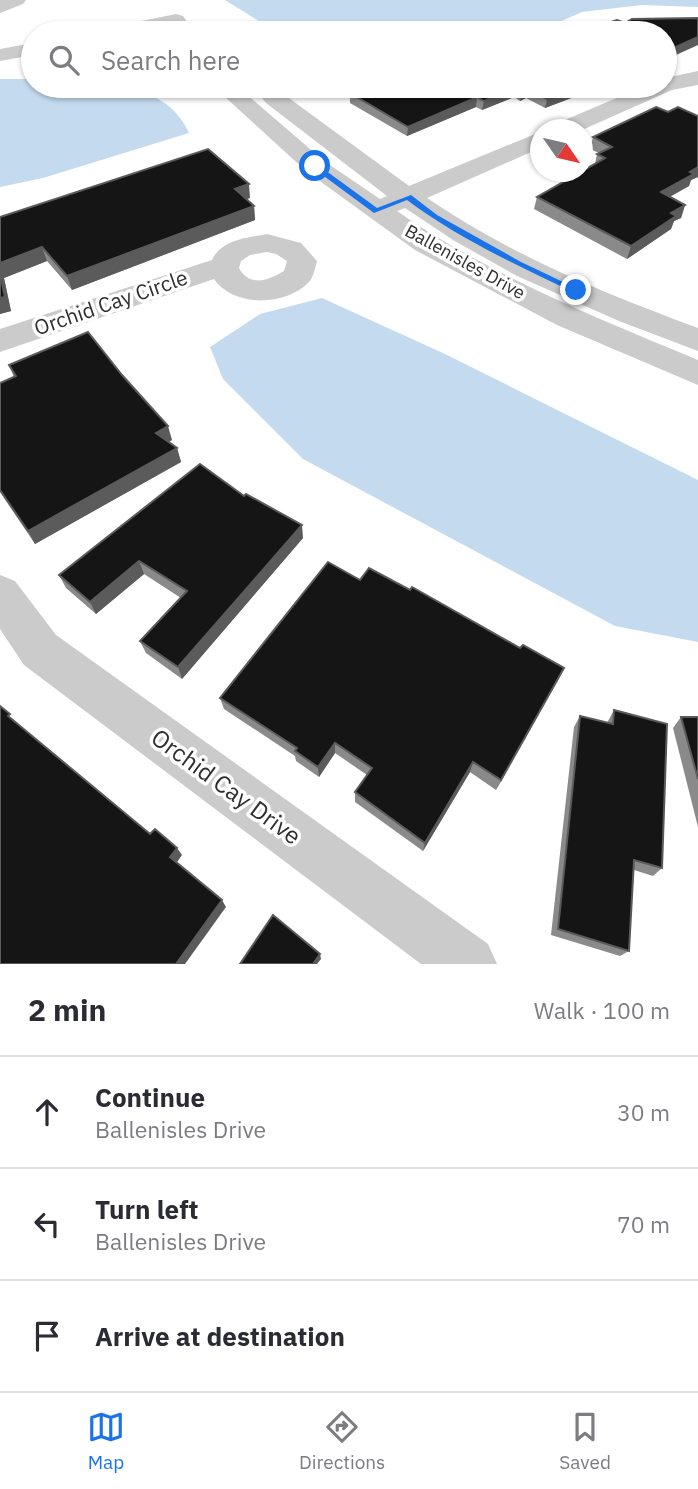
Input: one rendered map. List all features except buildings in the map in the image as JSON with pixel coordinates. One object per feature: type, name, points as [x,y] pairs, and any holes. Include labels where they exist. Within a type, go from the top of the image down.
[{"type":"street","points":[[0,7],[16,0]]},
{"type":"street","points":[[160,21],[165,0]]},
{"type":"street","points":[[0,55],[21,51]]},
{"type":"street","points":[[677,82],[698,78]]},
{"type":"street","name":"Ballenisles Drive","points":[[238,98],[315,166],[425,244],[568,318],[698,373]]},
{"type":"street","name":"Ballenisles Drive","points":[[274,98],[332,144],[435,216],[541,275],[698,340]]},
{"type":"street","points":[[587,119],[635,98]]},
{"type":"street","points":[[377,211],[530,144]]},
{"type":"street","name":"Orchid Cay Circle","points":[[0,341],[223,266]]},
{"type":"street","name":"Orchid Cay Drive","points":[[0,594],[40,650],[468,964]]},
{"type":"water","points":[[225,0],[698,0],[698,7],[642,5],[582,12],[561,21],[259,21]]},
{"type":"water","points":[[0,79],[21,79],[21,98],[155,98],[177,114],[189,133],[43,178],[0,187]]},
{"type":"water","points":[[322,298],[445,354],[698,480],[698,642],[615,626],[303,459],[223,379],[210,347],[260,314]]},
{"type":"route","points":[[315,166],[377,211],[408,197],[435,216],[518,263],[576,290]]}]
